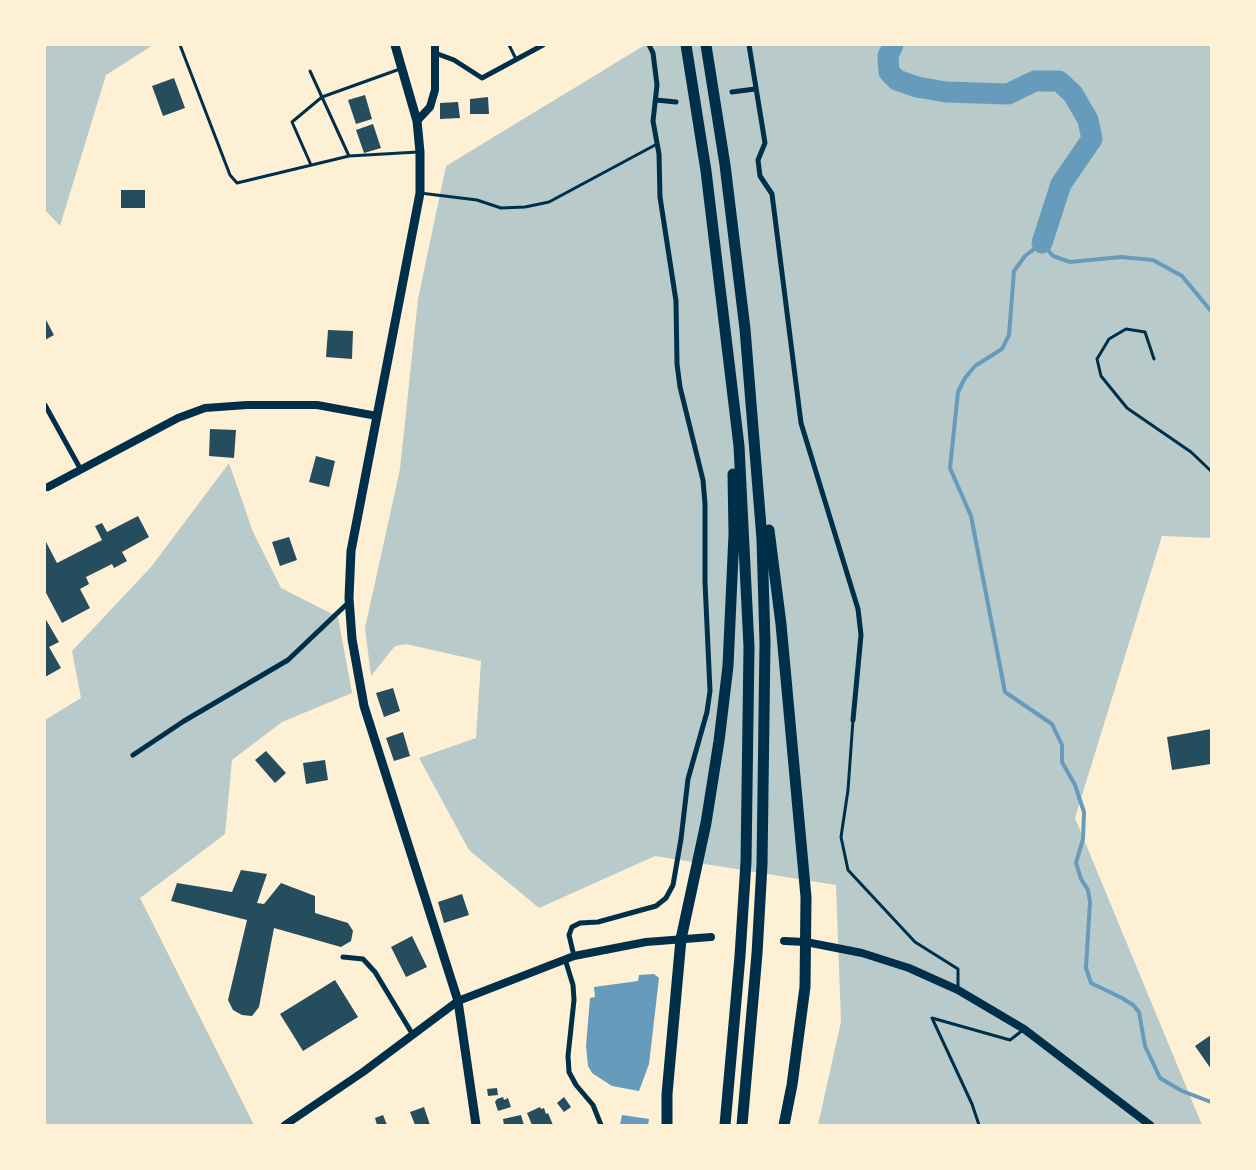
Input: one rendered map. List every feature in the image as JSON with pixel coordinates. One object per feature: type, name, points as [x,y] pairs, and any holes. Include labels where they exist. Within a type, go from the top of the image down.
[{"type":"highway","points":[[686,45],[706,170],[739,446],[749,647],[748,778],[740,956],[725,1125]]},
{"type":"highway","points":[[706,45],[725,165],[781,624],[801,830],[806,942],[805,987],[792,1085],[784,1125]]},
{"type":"highway","points":[[667,1125],[667,1094],[681,939],[706,823],[720,741],[728,666],[734,534],[729,358]]},
{"type":"highway","points":[[742,1125],[757,954],[763,836],[766,643],[762,538],[752,398]]},
{"type":"main road","points":[[395,45],[417,121],[420,152],[420,193],[351,551],[349,602],[357,676],[364,706],[458,1001],[476,1125]]},
{"type":"street","points":[[435,49],[482,78],[543,45]]},
{"type":"street","points":[[574,956],[569,935],[572,927],[580,923],[598,922],[656,906],[666,898],[672,885],[682,839],[688,779],[707,712],[710,691],[705,582],[705,496],[703,480],[680,387],[676,292],[660,197],[657,144],[653,121],[656,100],[653,53],[650,45]]},
{"type":"street","points":[[748,45],[765,143],[758,160],[760,176],[772,194],[801,423],[858,609],[860,635],[853,720]]},
{"type":"street","points":[[417,121],[430,107],[435,90],[435,49]]},
{"type":"street","points":[[732,92],[756,89]]},
{"type":"street","points":[[656,100],[676,102]]},
{"type":"street","points":[[45,404],[66,446],[81,470]]},
{"type":"street","points":[[46,488],[178,418],[205,408],[247,405],[316,405],[377,416]]},
{"type":"street","points":[[133,755],[184,721],[288,660],[349,602]]},
{"type":"street","points":[[285,1125],[458,1001],[574,956],[646,942],[711,937]]},
{"type":"street","points":[[784,941],[806,942],[862,953],[909,968],[958,990],[1024,1030],[1150,1125]]},
{"type":"street","points":[[343,957],[362,959],[375,972],[413,1035]]},
{"type":"street","points":[[565,959],[573,985],[574,1000],[568,1056],[569,1072],[576,1085],[593,1105],[601,1125]]},
{"type":"lane","points":[[180,45],[230,175],[237,183],[349,156],[420,152]]},
{"type":"lane","points":[[509,45],[516,59]]},
{"type":"lane","points":[[311,165],[292,122],[322,97],[402,68]]},
{"type":"lane","points":[[310,71],[349,156]]},
{"type":"lane","points":[[420,193],[477,200],[501,208],[526,207],[549,202],[657,144]]},
{"type":"lane","points":[[1154,359],[1145,332],[1126,329],[1109,339],[1097,359],[1101,376],[1127,408],[1191,452],[1211,471]]},
{"type":"lane","points":[[853,720],[848,790],[841,837],[848,870],[915,942],[958,969],[958,990]]},
{"type":"lane","points":[[979,1125],[972,1104],[932,1018],[1010,1040],[1024,1030]]},
{"type":"shaded area","points":[[45,45],[153,45],[106,75],[60,226],[45,210]]},
{"type":"shaded area","points":[[645,45],[1211,45],[1211,538],[1162,536],[1075,818],[1202,1125],[818,1125],[841,1022],[836,885],[655,856],[539,908],[469,850],[419,758],[476,738],[481,661],[406,644],[395,646],[371,676],[365,628],[400,469],[418,299],[446,166]]},
{"type":"shaded area","points":[[229,463],[253,532],[281,588],[338,617],[352,693],[282,722],[232,760],[225,834],[140,898],[254,1125],[45,1125],[45,720],[81,698],[72,651],[151,567]]},
{"type":"water","points":[[654,974],[659,978],[649,1064],[639,1091],[612,1086],[592,1073],[588,1066],[586,1046],[590,998],[595,997],[594,987],[638,981],[639,975]]},
{"type":"water","points":[[622,1115],[649,1119],[648,1125],[620,1125]]},
{"type":"building","points":[[174,78],[185,108],[163,116],[152,86]]},
{"type":"building","points":[[365,95],[372,119],[356,124],[348,100]]},
{"type":"building","points":[[488,97],[489,114],[470,114],[470,99]]},
{"type":"building","points":[[458,102],[460,118],[440,119],[440,103]]},
{"type":"building","points":[[373,124],[381,148],[364,153],[356,130]]},
{"type":"building","points":[[121,190],[145,190],[145,208],[121,208]]},
{"type":"building","points":[[45,318],[54,335],[45,340]]},
{"type":"building","points":[[328,330],[353,331],[352,359],[326,357]]},
{"type":"building","points":[[210,429],[236,430],[234,458],[209,456]]},
{"type":"building","points":[[316,456],[335,461],[329,487],[309,482]]},
{"type":"building","points":[[138,516],[149,537],[122,552],[127,561],[114,568],[112,564],[86,577],[89,584],[80,589],[90,608],[62,623],[45,591],[45,540],[57,563],[102,540],[95,526],[102,523],[107,532]]},
{"type":"building","points":[[289,537],[297,560],[280,566],[272,542]]},
{"type":"building","points":[[45,618],[59,642],[49,647],[61,668],[45,677]]},
{"type":"building","points":[[393,688],[400,711],[384,717],[376,693]]},
{"type":"building","points":[[1211,729],[1211,764],[1172,770],[1167,737]]},
{"type":"building","points":[[403,732],[410,756],[394,761],[386,738]]},
{"type":"building","points":[[266,751],[286,773],[275,783],[255,760]]},
{"type":"building","points":[[325,760],[328,780],[306,784],[303,763]]},
{"type":"building","points":[[241,870],[267,874],[257,903],[264,904],[281,883],[315,896],[315,913],[348,923],[353,931],[351,941],[341,947],[274,928],[259,1007],[252,1016],[242,1015],[233,1010],[228,1000],[247,920],[171,901],[177,883],[232,892]]},
{"type":"building","points":[[462,894],[469,915],[444,923],[438,902]]},
{"type":"building","points":[[412,936],[427,967],[406,977],[391,947]]},
{"type":"building","points":[[335,980],[358,1017],[303,1051],[280,1014]]},
{"type":"building","points":[[1211,1035],[1211,1069],[1195,1046]]},
{"type":"building","points":[[497,1088],[498,1095],[488,1096],[487,1089]]},
{"type":"building","points":[[503,1097],[504,1100],[508,1098],[511,1107],[498,1111],[495,1102]]},
{"type":"building","points":[[564,1097],[571,1107],[564,1112],[557,1103]]},
{"type":"building","points":[[424,1107],[430,1125],[415,1125],[410,1112]]},
{"type":"building","points":[[540,1107],[541,1109],[544,1108],[546,1114],[548,1113],[553,1125],[532,1125],[527,1113]]},
{"type":"building","points":[[383,1115],[387,1125],[377,1125],[375,1118]]},
{"type":"building","points":[[521,1115],[524,1125],[504,1125],[503,1119]]},
{"type":"waterway","points":[[893,45],[888,56],[889,72],[897,80],[917,87],[946,92],[1008,94],[1035,81],[1059,81],[1073,94],[1088,120],[1092,139],[1061,184],[1042,243]]},
{"type":"waterway","points":[[1211,311],[1182,276],[1153,260],[1121,257],[1070,262],[1053,256],[1042,243],[1025,256],[1014,271],[1009,335],[1002,349],[975,366],[965,378],[958,392],[950,468],[971,516],[1005,692],[1052,724],[1062,745],[1062,762],[1075,785],[1084,812],[1083,839],[1076,863],[1081,879],[1088,890],[1090,902],[1086,968],[1091,983],[1122,998],[1133,1005],[1139,1012],[1145,1046],[1160,1078],[1182,1091],[1211,1102]]}]
